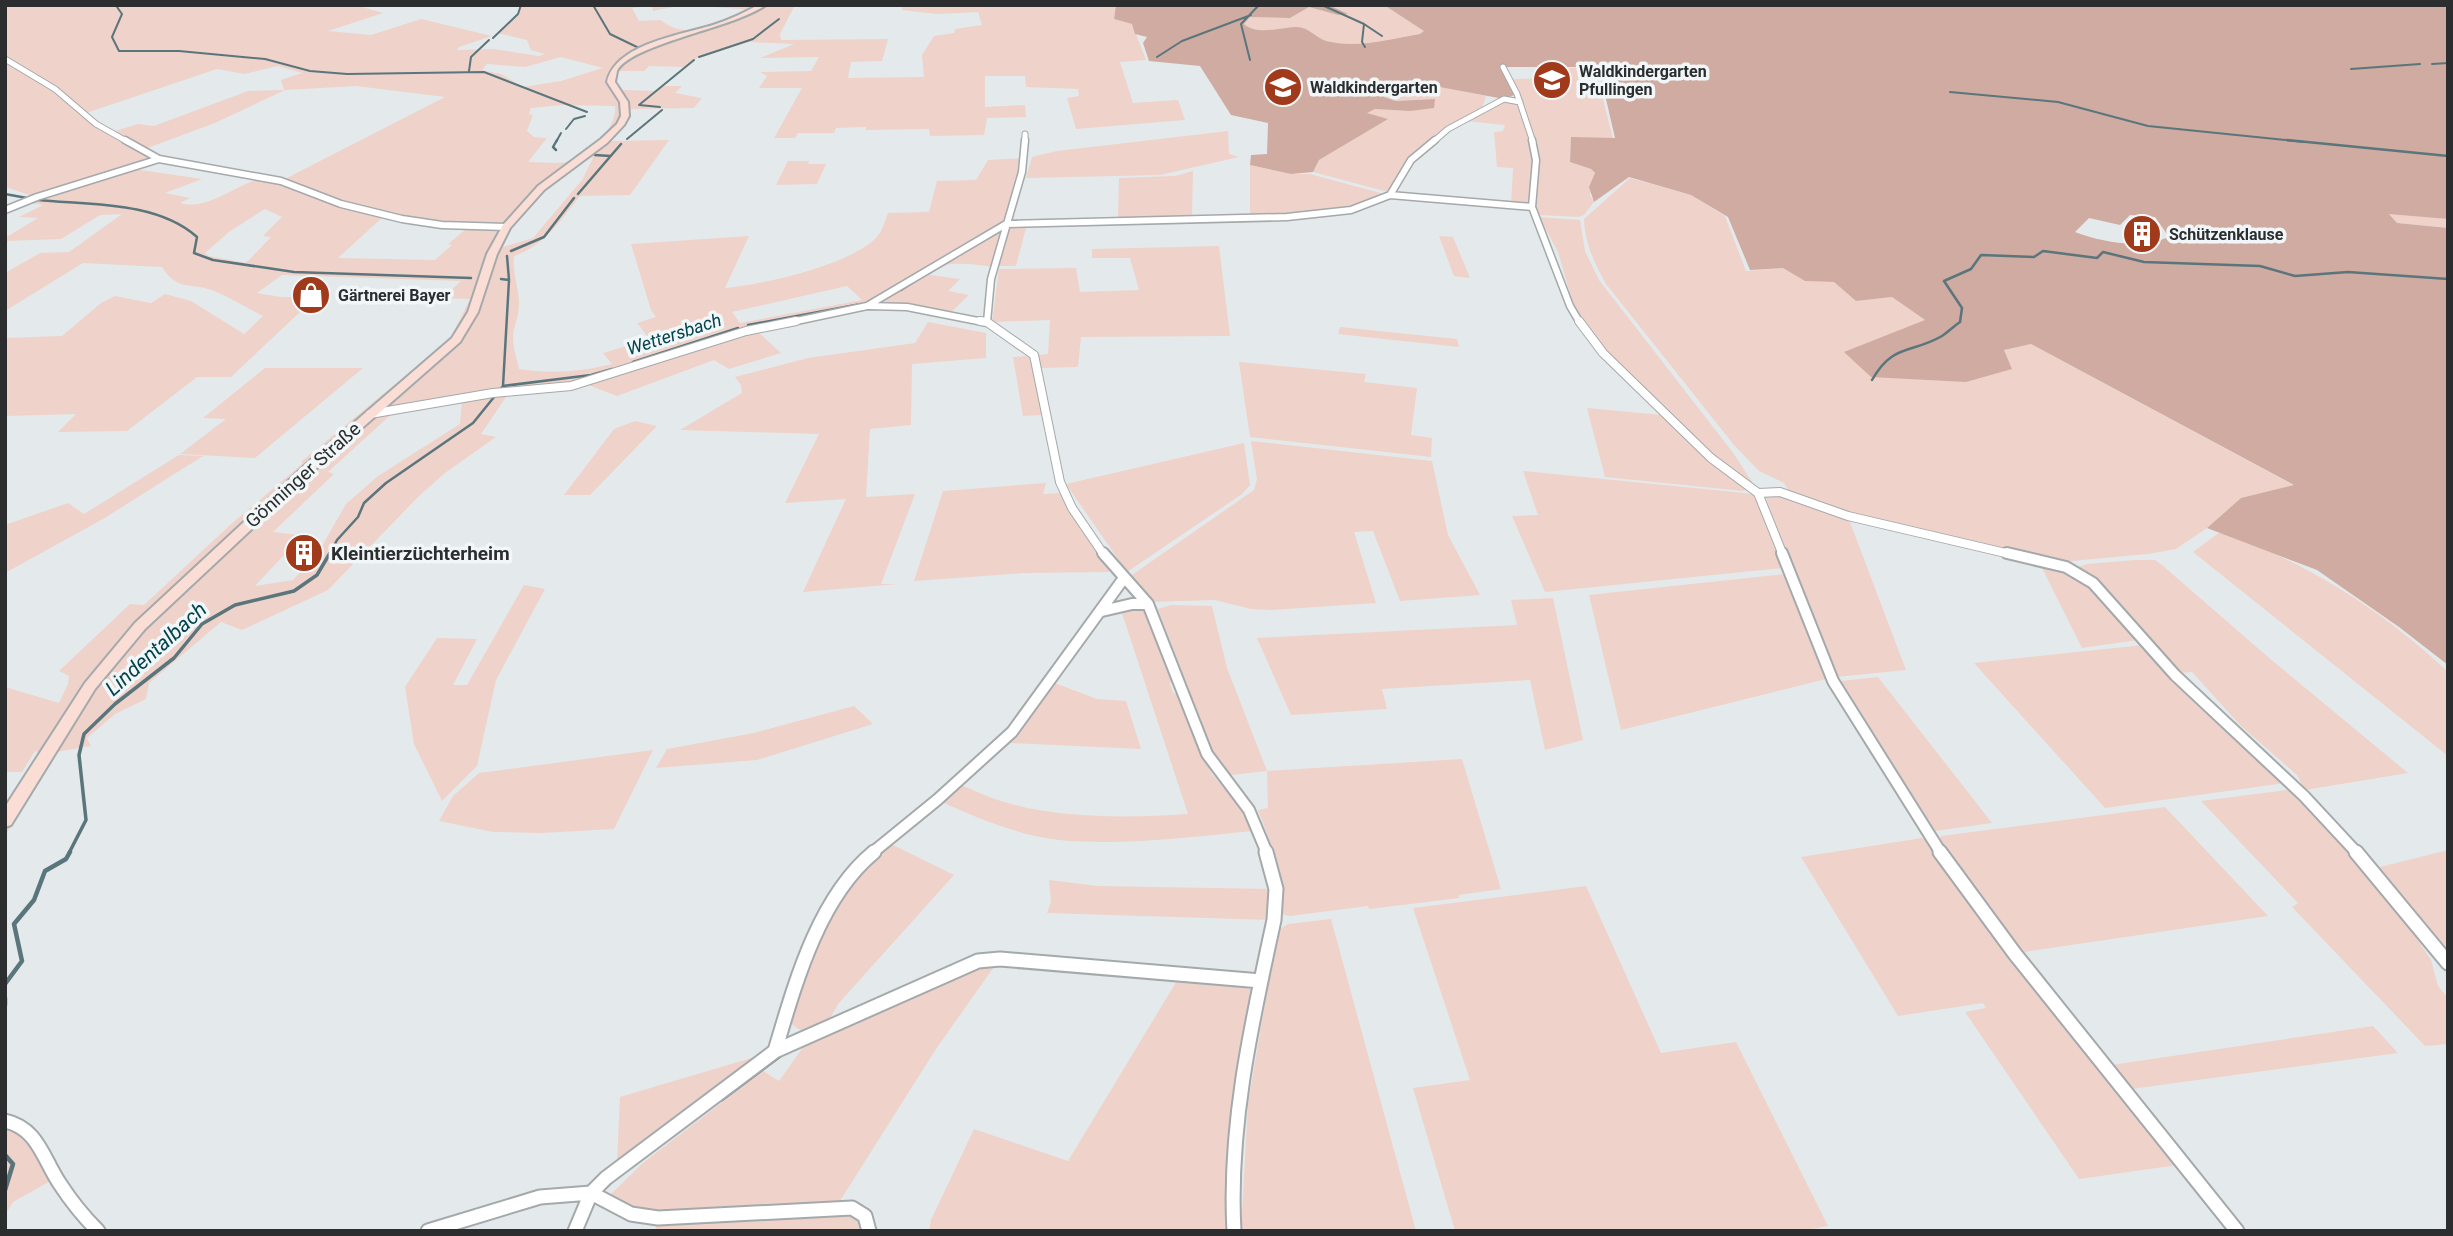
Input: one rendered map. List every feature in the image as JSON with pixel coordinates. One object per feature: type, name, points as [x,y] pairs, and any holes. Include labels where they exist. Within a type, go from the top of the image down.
[{"type":"street","name":"Gönninger Straße","points":[[5,821],[90,686],[115,653],[164,603],[370,414],[444,353],[466,328],[492,254],[506,227],[553,177],[604,141],[625,116],[624,102],[613,88],[610,77],[617,65],[644,50],[729,22],[763,5]]},
{"type":"street","points":[[5,59],[55,89],[96,124],[159,159],[281,181],[341,204],[402,219],[442,225],[506,227]]},
{"type":"street","points":[[1503,67],[1520,102],[1534,145],[1536,160],[1532,207],[1570,306],[1600,350],[1711,458],[1758,493],[1833,681],[1928,835],[2015,954],[2237,1231]]},
{"type":"street","points":[[1390,195],[1411,160],[1438,136],[1504,100],[1520,102]]},
{"type":"street","points":[[987,322],[991,288],[1006,224],[1027,158],[1025,134]]},
{"type":"street","points":[[5,210],[37,197],[159,159]]},
{"type":"street","points":[[867,306],[1006,224],[1324,215],[1351,210],[1390,195],[1532,207]]},
{"type":"street","points":[[370,414],[493,393],[571,386],[746,331],[867,306],[907,307],[987,322],[1034,355],[1060,482],[1072,508],[1094,542],[1148,604],[1207,754],[1249,810],[1270,862],[1276,889],[1274,920],[1239,1113],[1232,1196],[1234,1231]]},
{"type":"street","points":[[1758,493],[1780,492],[1848,516],[2066,567],[2093,583],[2175,675],[2304,796],[2363,859],[2448,963]]},
{"type":"street","points":[[775,1051],[799,972],[840,887],[859,864],[937,800],[1012,732],[1124,578]]},
{"type":"street","points":[[1102,611],[1115,606],[1148,604]]},
{"type":"street","points":[[575,1231],[591,1193],[606,1178],[775,1051],[978,961],[1000,959],[1261,981]]},
{"type":"street","points":[[5,1121],[13,1122],[39,1142],[56,1178],[73,1204],[98,1231]]},
{"type":"street","points":[[428,1231],[540,1197],[591,1193],[631,1214],[658,1218],[852,1208],[861,1210],[868,1219],[869,1231]]},
{"type":"shaded area","points":[[5,5],[355,5],[383,13],[328,31],[371,35],[421,19],[492,36],[457,50],[494,49],[539,56],[545,54],[531,50],[527,40],[497,33],[518,14],[521,5],[684,5],[795,5],[780,34],[781,40],[888,39],[882,61],[851,62],[848,78],[924,77],[922,55],[934,36],[954,33],[955,29],[982,25],[978,12],[937,14],[902,10],[903,5],[1116,5],[1114,19],[1132,24],[1146,60],[1120,62],[1133,103],[1178,100],[1185,120],[1076,129],[1067,98],[1079,96],[1078,89],[1026,87],[1025,76],[985,76],[985,107],[1025,105],[1026,117],[987,118],[984,135],[930,136],[929,129],[866,130],[866,127],[836,128],[834,133],[798,133],[795,138],[774,138],[802,88],[759,88],[767,76],[760,72],[811,71],[819,57],[760,58],[794,44],[749,42],[695,59],[686,67],[649,66],[644,71],[617,71],[615,80],[621,90],[656,91],[663,86],[682,86],[675,93],[702,98],[694,108],[631,109],[628,120],[611,141],[669,140],[630,195],[580,196],[543,239],[514,256],[519,301],[513,339],[519,369],[566,371],[612,364],[603,353],[650,339],[637,323],[656,317],[651,310],[631,244],[749,236],[725,288],[761,282],[826,265],[863,248],[878,236],[888,213],[929,212],[937,181],[976,180],[988,160],[1027,158],[995,267],[949,264],[923,274],[960,279],[948,291],[969,295],[949,314],[867,306],[755,329],[781,353],[729,369],[714,360],[617,396],[583,383],[510,391],[481,434],[496,437],[445,473],[419,496],[328,590],[242,630],[221,622],[149,683],[146,699],[115,714],[87,738],[91,746],[56,752],[5,836],[5,821],[45,754],[35,751],[22,772],[5,772],[5,687],[59,703],[69,676],[59,671],[130,604],[144,605],[230,525],[302,464],[302,461],[450,339],[470,299],[443,298],[461,281],[282,275],[257,293],[281,297],[316,297],[231,377],[197,377],[127,431],[58,432],[76,414],[5,416],[5,338],[62,336],[101,303],[115,296],[151,303],[165,294],[191,301],[244,334],[263,316],[214,291],[179,283],[162,267],[83,263],[5,311],[5,273],[40,253],[69,252],[122,214],[100,215],[61,239],[5,241],[5,238],[38,218],[19,217],[43,205],[23,202],[36,197],[5,187]],"holes":[[[684,5],[747,11],[716,26],[681,30],[661,20],[639,21],[632,8],[652,6],[653,11]],[[561,57],[603,68],[561,81],[523,87],[501,74],[482,70],[487,64],[525,67]],[[278,66],[302,73],[281,80],[284,90],[248,91],[154,126],[138,124],[112,132],[96,124],[86,113],[217,69],[244,74]],[[356,86],[445,97],[281,181],[259,179],[200,204],[180,203],[190,198],[165,193],[202,179],[134,169],[159,159],[142,150],[215,123],[285,90]],[[562,105],[615,106],[612,123],[600,140],[584,155],[562,163],[528,162],[547,138],[534,137],[527,131],[533,115],[529,114],[531,108]],[[589,156],[593,158],[582,180],[533,238],[503,247],[528,207],[563,175]],[[265,209],[282,217],[263,236],[271,237],[246,263],[205,253],[229,232]],[[385,215],[432,227],[466,229],[448,244],[452,245],[435,260],[338,258]],[[847,286],[862,300],[740,323],[732,312]],[[462,398],[460,424],[378,476],[346,504],[318,553],[293,580],[255,586],[298,540],[299,535],[273,532],[334,474],[328,472],[396,410]]]},
{"type":"shaded area","points":[[1116,5],[1329,5],[1348,14],[1338,15],[1309,7],[1290,18],[1250,17],[1244,24],[1256,30],[1301,27],[1326,41],[1361,44],[1420,34],[1424,31],[1384,5],[2448,5],[2448,219],[2389,214],[2397,223],[2448,228],[2448,665],[2317,570],[2207,528],[2241,498],[2294,485],[2031,344],[2004,350],[2012,369],[1966,382],[1871,377],[1844,352],[1925,320],[1892,297],[1856,301],[1834,282],[1805,281],[1783,268],[1750,270],[1728,217],[1691,195],[1629,177],[1594,202],[1589,187],[1595,173],[1570,162],[1571,137],[1615,138],[1596,67],[1503,67],[1517,94],[1504,99],[1434,86],[1375,94],[1396,101],[1435,99],[1434,108],[1410,111],[1375,109],[1367,113],[1388,119],[1319,160],[1313,172],[1291,174],[1250,165],[1251,155],[1267,154],[1268,123],[1231,115],[1200,66],[1149,61],[1143,43],[1147,37],[1135,34],[1132,24],[1114,19]],"holes":[[[2130,215],[2155,217],[2169,237],[2134,244],[2098,239],[2075,232],[2089,218],[2120,225]]]},
{"type":"shaded area","points":[[1329,5],[1384,5],[1425,31],[1385,41],[1349,44],[1326,41],[1301,27],[1256,30],[1244,24],[1250,17],[1290,18],[1309,7],[1338,15],[1347,14]]},
{"type":"shaded area","points":[[1548,68],[1595,68],[1613,139],[1571,137],[1570,162],[1591,169],[1595,174],[1590,195],[1594,202],[1584,215],[1579,217],[1539,215],[1535,208],[1538,151],[1513,79],[1554,78]]},
{"type":"shaded area","points":[[1434,86],[1486,96],[1482,108],[1429,143],[1388,192],[1313,172],[1319,160],[1387,119],[1365,113],[1375,109],[1410,111],[1435,99],[1396,101],[1373,94],[1387,90]]},
{"type":"shaded area","points":[[1505,101],[1518,103],[1533,149],[1530,205],[1511,204],[1513,168],[1497,167],[1494,132],[1503,131],[1505,125],[1466,121]]},
{"type":"shaded area","points":[[1228,131],[1229,154],[1239,157],[1160,175],[1026,178],[1032,157],[1057,151]]},
{"type":"shaded area","points":[[788,161],[826,164],[817,184],[776,185]]},
{"type":"shaded area","points":[[1250,165],[1291,174],[1310,174],[1384,194],[1334,209],[1250,216]]},
{"type":"shaded area","points":[[1193,171],[1192,217],[1118,217],[1119,178],[1175,176]]},
{"type":"shaded area","points":[[1630,178],[1691,195],[1725,216],[1746,271],[1783,268],[1805,281],[1834,282],[1856,301],[1892,297],[1926,321],[2012,369],[2004,350],[2031,344],[2295,486],[2241,498],[2207,528],[2176,549],[2061,562],[1847,514],[1789,491],[1784,483],[1759,471],[1734,445],[1606,284],[1588,245],[1584,219]]},
{"type":"shaded area","points":[[2388,213],[2448,219],[2448,228],[2397,223]]},
{"type":"shaded area","points":[[1539,217],[1580,220],[1585,251],[1599,280],[1734,454],[1754,485],[1713,456],[1605,351],[1574,307],[1558,252]]},
{"type":"shaded area","points":[[1027,224],[1016,266],[999,266],[1009,226]]},
{"type":"shaded area","points":[[1439,236],[1453,237],[1470,278],[1454,276]]},
{"type":"shaded area","points":[[1219,246],[1230,336],[1081,337],[1078,367],[1041,368],[1038,355],[1048,354],[1050,320],[992,322],[999,269],[1076,268],[1080,292],[1139,290],[1130,258],[1092,258],[1092,249]]},
{"type":"shaded area","points":[[928,322],[986,333],[986,358],[912,364],[911,425],[870,429],[866,497],[915,494],[881,584],[898,584],[803,592],[846,499],[785,503],[819,434],[680,430],[742,393],[741,385],[735,377],[808,358],[915,343]]},
{"type":"shaded area","points":[[1340,327],[1457,339],[1459,347],[1338,334]]},
{"type":"shaded area","points":[[1032,356],[1042,415],[1023,416],[1013,357]]},
{"type":"shaded area","points":[[1239,362],[1366,374],[1364,382],[1417,388],[1411,435],[1432,438],[1431,457],[1250,437]]},
{"type":"shaded area","points":[[265,368],[363,368],[255,458],[180,454],[226,419],[203,418]]},
{"type":"shaded area","points":[[1587,408],[1663,415],[1747,489],[1743,491],[1605,477]]},
{"type":"shaded area","points":[[635,421],[657,426],[590,495],[564,495],[614,429]]},
{"type":"shaded area","points":[[1251,441],[1432,461],[1448,535],[1480,595],[1400,601],[1373,531],[1354,532],[1376,603],[1272,610],[1251,609],[1215,600],[1151,602],[1129,577],[1254,490],[1257,479]]},
{"type":"shaded area","points":[[1244,443],[1250,485],[1242,494],[1127,572],[1066,484]]},
{"type":"shaded area","points":[[179,455],[203,456],[103,519],[5,573],[5,525],[68,503],[84,514]]},
{"type":"shaded area","points":[[1523,471],[1754,494],[1783,568],[1545,592],[1512,516],[1538,515]]},
{"type":"shaded area","points":[[1046,483],[1043,494],[1061,493],[1111,568],[1108,572],[1024,573],[914,581],[943,491]]},
{"type":"shaded area","points":[[1765,495],[1780,496],[1848,517],[1906,670],[1837,677],[1792,571]]},
{"type":"shaded area","points":[[2220,532],[2282,557],[2341,590],[2397,628],[2448,672],[2448,756],[2193,552]]},
{"type":"shaded area","points":[[2155,560],[2162,565],[2408,773],[2305,790],[2297,775],[2241,726],[2192,672],[2179,673],[2075,568],[2087,564]]},
{"type":"shaded area","points":[[2039,562],[2057,567],[2085,582],[2138,640],[2082,648]]},
{"type":"shaded area","points":[[1785,574],[1830,678],[1621,730],[1589,595]]},
{"type":"shaded area","points":[[524,585],[545,589],[496,680],[477,766],[442,801],[414,744],[405,687],[437,638],[477,639],[453,685],[467,685]]},
{"type":"shaded area","points":[[1553,598],[1583,740],[1545,750],[1530,680],[1382,689],[1387,709],[1291,715],[1257,638],[1517,625],[1511,600]]},
{"type":"shaded area","points":[[1171,605],[1212,606],[1227,668],[1267,771],[1222,776],[1176,675],[1183,674],[1158,609]]},
{"type":"shaded area","points":[[1120,607],[1145,607],[1174,680],[1170,683],[1173,693],[1179,694],[1212,774],[1241,808],[1253,831],[1132,841],[1059,840],[999,826],[942,802],[961,785],[1023,807],[1069,814],[1188,814]]},
{"type":"shaded area","points":[[2143,645],[2285,783],[2105,808],[1974,663]]},
{"type":"shaded area","points":[[1878,677],[1992,823],[1935,831],[1841,681]]},
{"type":"shaded area","points":[[1052,682],[1097,699],[1126,701],[1141,749],[1008,743]]},
{"type":"shaded area","points":[[854,706],[873,724],[757,760],[656,768],[667,749],[754,733]]},
{"type":"shaded area","points":[[653,750],[614,829],[542,833],[493,832],[439,821],[453,796],[479,773]]},
{"type":"shaded area","points":[[1462,759],[1501,889],[1459,895],[1459,898],[1369,909],[1368,906],[1290,916],[1281,914],[1275,861],[1258,810],[1268,808],[1267,771]]},
{"type":"shaded area","points":[[2287,790],[2300,795],[2370,868],[2431,960],[2438,986],[2448,998],[2448,1044],[2425,1046],[2292,907],[2298,903],[2201,801]]},
{"type":"shaded area","points":[[2165,807],[2268,916],[2023,952],[1939,840],[1941,836]]},
{"type":"shaded area","points":[[1922,838],[1929,842],[2178,1165],[2079,1179],[1965,1012],[1986,1008],[1983,1003],[1898,1016],[1801,857]]},
{"type":"shaded area","points":[[891,844],[954,875],[838,1004],[828,1022],[803,1032],[790,1023],[810,964],[827,925],[859,872]]},
{"type":"shaded area","points":[[2448,850],[2448,963],[2372,869]]},
{"type":"shaded area","points":[[1049,880],[1098,886],[1276,889],[1274,920],[1047,913],[1051,902]]},
{"type":"shaded area","points":[[1586,886],[1661,1053],[1736,1042],[1828,1226],[1801,1231],[1455,1231],[1413,1088],[1470,1080],[1413,908]]},
{"type":"shaded area","points":[[1331,919],[1416,1231],[1241,1231],[1248,1104],[1277,931],[1288,924]]},
{"type":"shaded area","points":[[996,964],[936,1049],[838,1204],[662,1214],[632,1208],[611,1194],[644,1162],[763,1071],[779,1081],[804,1046],[975,967]]},
{"type":"shaded area","points":[[1178,979],[1237,985],[1253,990],[1231,1140],[1228,1231],[929,1231],[931,1220],[974,1129],[1068,1161]]},
{"type":"shaded area","points":[[2373,1026],[2398,1053],[2124,1090],[2105,1066]]},
{"type":"shaded area","points":[[765,1054],[617,1162],[620,1097]]},
{"type":"shaded area","points":[[5,1121],[13,1122],[56,1178],[13,1202],[5,1215]]},
{"type":"shaded area","points":[[851,1215],[863,1220],[864,1231],[655,1231],[657,1223]]},
{"type":"waterway","points":[[493,38],[518,14],[521,5]]},
{"type":"waterway","points":[[593,5],[610,34],[639,48]]},
{"type":"waterway","points":[[1249,16],[1259,5]]},
{"type":"waterway","points":[[1322,5],[1364,24]]},
{"type":"waterway","points":[[117,7],[122,14],[112,37],[119,51],[179,51],[265,59],[310,71],[347,74],[484,72],[587,112]]},
{"type":"waterway","points":[[1157,57],[1182,41],[1249,16]]},
{"type":"waterway","points":[[1249,16],[1241,24],[1250,60]]},
{"type":"waterway","points":[[699,57],[753,39],[779,19]]},
{"type":"waterway","points":[[1364,24],[1382,36]]},
{"type":"waterway","points":[[1364,24],[1362,42],[1365,47]]},
{"type":"waterway","points":[[469,71],[471,57],[489,40]]},
{"type":"waterway","points":[[660,107],[639,105],[694,60]]},
{"type":"waterway","points":[[2432,64],[2448,63]]},
{"type":"waterway","points":[[2351,69],[2420,64]]},
{"type":"waterway","points":[[1950,92],[2058,102],[2148,126],[2304,142]]},
{"type":"waterway","points":[[627,139],[662,110]]},
{"type":"waterway","points":[[566,129],[574,119],[585,116]]},
{"type":"waterway","points":[[556,142],[561,133]]},
{"type":"waterway","name":"Lindentalbach","points":[[5,138],[5,144]]},
{"type":"waterway","points":[[556,150],[553,147],[557,140]]},
{"type":"waterway","points":[[2287,140],[2448,156]]},
{"type":"waterway","points":[[578,194],[621,144]]},
{"type":"waterway","points":[[595,155],[610,156]]},
{"type":"waterway","name":"Lindentalbach","points":[[5,194],[27,198]]},
{"type":"waterway","points":[[511,251],[544,237],[574,198]]},
{"type":"waterway","name":"Lindentalbach","points":[[38,200],[122,207],[162,217],[181,225],[197,237],[194,253],[213,260],[294,272],[471,278]]},
{"type":"waterway","points":[[1872,380],[1887,360],[1903,351],[1931,342],[1960,322],[1962,308],[1944,281],[1971,269],[1981,255],[2034,257],[2043,251],[2097,258],[2103,252],[2144,262],[2260,266],[2295,276],[2348,272],[2448,279]]},
{"type":"waterway","points":[[507,256],[509,280]]},
{"type":"waterway","name":"Wettersbach","points":[[929,273],[956,257]]},
{"type":"waterway","name":"Wettersbach","points":[[901,290],[923,276]]},
{"type":"waterway","name":"Lindentalbach","points":[[501,279],[509,280]]},
{"type":"waterway","name":"Lindentalbach","points":[[503,386],[509,280]]},
{"type":"waterway","name":"Wettersbach","points":[[748,325],[861,304]]},
{"type":"waterway","name":"Wettersbach","points":[[633,362],[738,328]]},
{"type":"waterway","name":"Wettersbach","points":[[503,386],[591,375],[612,369]]},
{"type":"waterway","name":"Lindentalbach","points":[[329,555],[337,540],[358,517],[364,503],[386,483],[473,423],[503,386]]},
{"type":"waterway","name":"Lindentalbach","points":[[69,853],[86,820],[79,755],[84,734],[115,704],[174,658],[202,624],[235,605],[294,591],[317,575],[330,553]]},
{"type":"waterway","name":"Lindentalbach","points":[[5,984],[22,961],[14,924],[34,900],[45,871],[66,859],[70,852]]},
{"type":"waterway","name":"Lindentalbach","points":[[5,998],[5,1005]]},
{"type":"waterway","points":[[722,1099],[782,1054]]},
{"type":"waterway","name":"Lindentalbach","points":[[5,1155],[13,1164],[5,1190]]},
{"type":"place","name":"Waldkindergarten Pfullingen","points":[[1552,80]]},
{"type":"place","name":"Waldkindergarten","points":[[1283,87]]},
{"type":"place","name":"Schützenklause","points":[[2142,234]]},
{"type":"place","name":"Gärtnerei Bayer","points":[[311,295]]},
{"type":"place","name":"Kleintierzüchterheim","points":[[304,553]]}]
